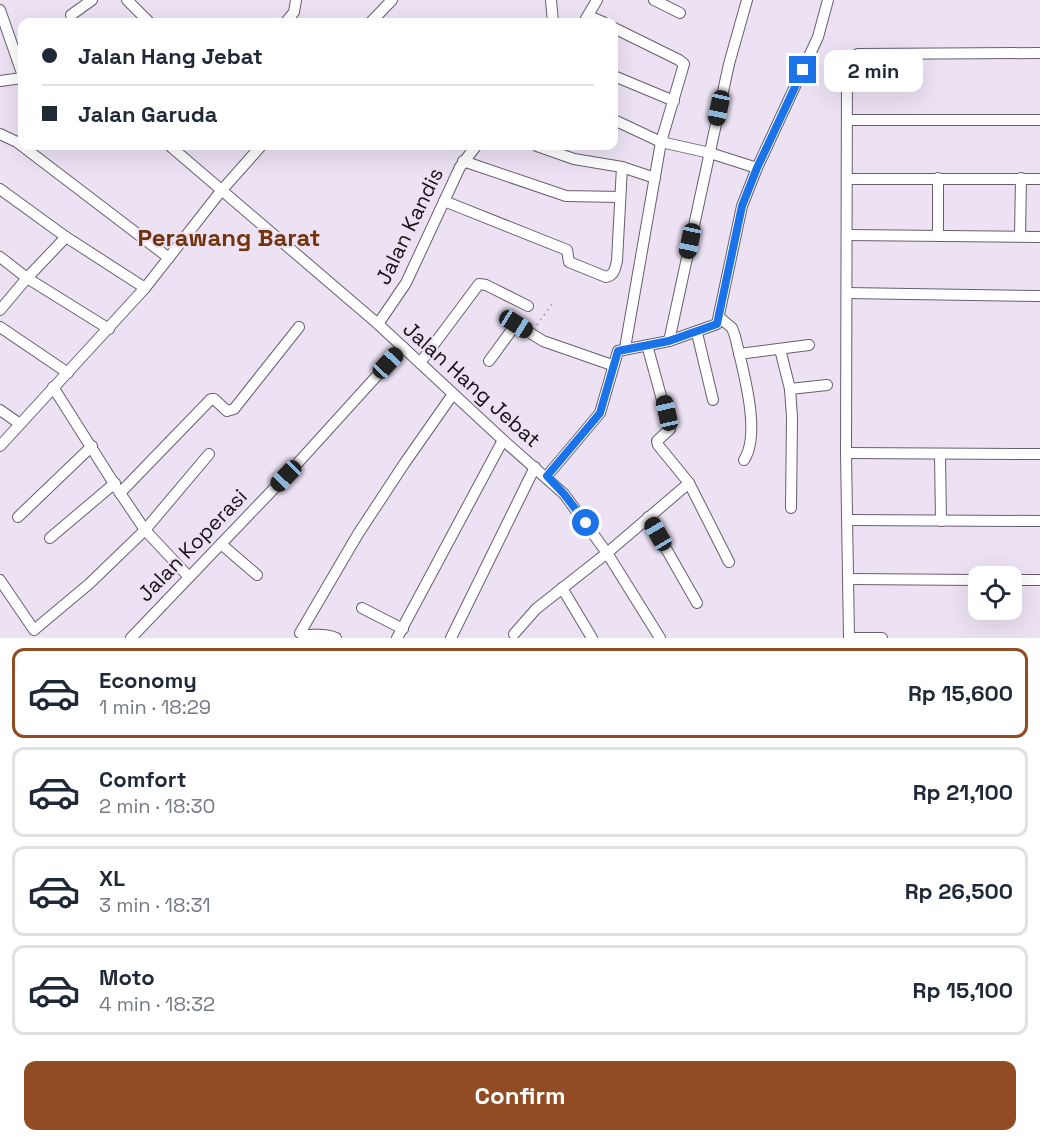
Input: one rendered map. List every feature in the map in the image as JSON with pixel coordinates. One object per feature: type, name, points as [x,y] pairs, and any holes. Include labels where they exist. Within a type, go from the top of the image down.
[{"type":"street","points":[[71,15],[92,0]]},
{"type":"street","points":[[289,18],[294,12],[296,0]]},
{"type":"street","points":[[376,0],[389,3]]},
{"type":"street","points":[[551,0],[553,18]]},
{"type":"street","points":[[587,18],[597,0]]},
{"type":"street","points":[[654,0],[680,13]]},
{"type":"street","points":[[669,341],[729,64],[747,0]]},
{"type":"street","points":[[547,476],[600,413],[612,365],[618,351],[669,341],[697,333],[717,324],[742,206],[757,168],[818,37],[828,0]]},
{"type":"street","points":[[130,1],[145,18]]},
{"type":"street","points":[[375,18],[389,3]]},
{"type":"street","points":[[0,10],[18,62]]},
{"type":"street","points":[[618,30],[684,64],[661,142],[626,348]]},
{"type":"street","points":[[882,638],[849,638],[846,453],[847,66],[851,58],[858,54],[1040,53]]},
{"type":"street","points":[[618,78],[674,101]]},
{"type":"street","points":[[0,81],[18,79]]},
{"type":"street","points":[[847,120],[1040,120]]},
{"type":"street","points":[[618,122],[661,142],[710,153],[757,168]]},
{"type":"street","points":[[2,138],[18,149]]},
{"type":"street","points":[[19,150],[169,258]]},
{"type":"street","name":"Jalan Hang Jebat","points":[[179,150],[221,191],[378,324],[503,440],[547,476],[564,494],[607,552],[660,638]]},
{"type":"street","points":[[0,445],[146,288],[221,191],[257,150]]},
{"type":"street","name":"Jalan Kandis","points":[[378,324],[406,283],[463,161],[473,150]]},
{"type":"street","points":[[548,150],[574,159],[621,167],[655,178]]},
{"type":"street","points":[[463,161],[566,196],[620,197]]},
{"type":"street","points":[[444,201],[567,250],[569,262],[606,277],[613,273],[617,261],[621,167]]},
{"type":"street","points":[[848,178],[1040,178]]},
{"type":"street","points":[[938,178],[938,236]]},
{"type":"street","points":[[1020,236],[1021,178]]},
{"type":"street","points":[[0,189],[66,237],[146,288]]},
{"type":"street","points":[[847,236],[1040,237]]},
{"type":"street","points":[[0,310],[66,237]]},
{"type":"street","points":[[0,257],[27,278],[109,329]]},
{"type":"street","points":[[420,363],[480,284],[528,306]]},
{"type":"street","points":[[847,293],[1040,296]]},
{"type":"street","points":[[719,317],[732,328],[752,414],[751,446],[744,460]]},
{"type":"street","points":[[489,361],[516,324],[543,341],[612,365]]},
{"type":"street","points":[[0,327],[68,373]]},
{"type":"street","points":[[50,538],[118,488],[211,399],[227,411],[234,410],[299,327]]},
{"type":"street","points":[[697,333],[713,400]]},
{"type":"street","points":[[648,345],[670,429],[657,441],[658,445],[689,483],[729,562]]},
{"type":"street","points":[[739,354],[809,345]]},
{"type":"street","name":"Jalan Koperasi","points":[[131,638],[403,347]]},
{"type":"street","points":[[780,349],[789,389],[792,417],[791,508]]},
{"type":"street","points":[[789,389],[827,385]]},
{"type":"street","points":[[53,387],[146,530],[189,578]]},
{"type":"street","points":[[336,638],[327,634],[303,636],[300,633],[301,628],[404,464],[453,394]]},
{"type":"street","points":[[0,410],[20,424]]},
{"type":"street","points":[[362,608],[400,634],[503,440]]},
{"type":"street","points":[[18,517],[92,446]]},
{"type":"street","points":[[846,453],[1040,454]]},
{"type":"street","points":[[0,580],[34,630],[89,584],[146,530],[209,454]]},
{"type":"street","points":[[940,454],[941,521]]},
{"type":"street","points":[[451,638],[535,467]]},
{"type":"street","points":[[514,634],[536,609],[689,483]]},
{"type":"street","points":[[648,517],[697,603]]},
{"type":"street","points":[[848,520],[1040,521]]},
{"type":"street","points":[[221,544],[257,575]]},
{"type":"street","points":[[849,579],[968,580]]},
{"type":"street","points":[[1022,580],[1040,580]]},
{"type":"street","points":[[562,588],[592,638]]},
{"type":"path","points":[[531,333],[554,301]]},
{"type":"district","name":"Perawang Barat","points":[[229,237]]},
{"type":"route","points":[[586,523],[547,476],[600,413],[612,365],[618,351],[669,341],[697,333],[717,324],[742,206],[757,168],[803,70]]}]
